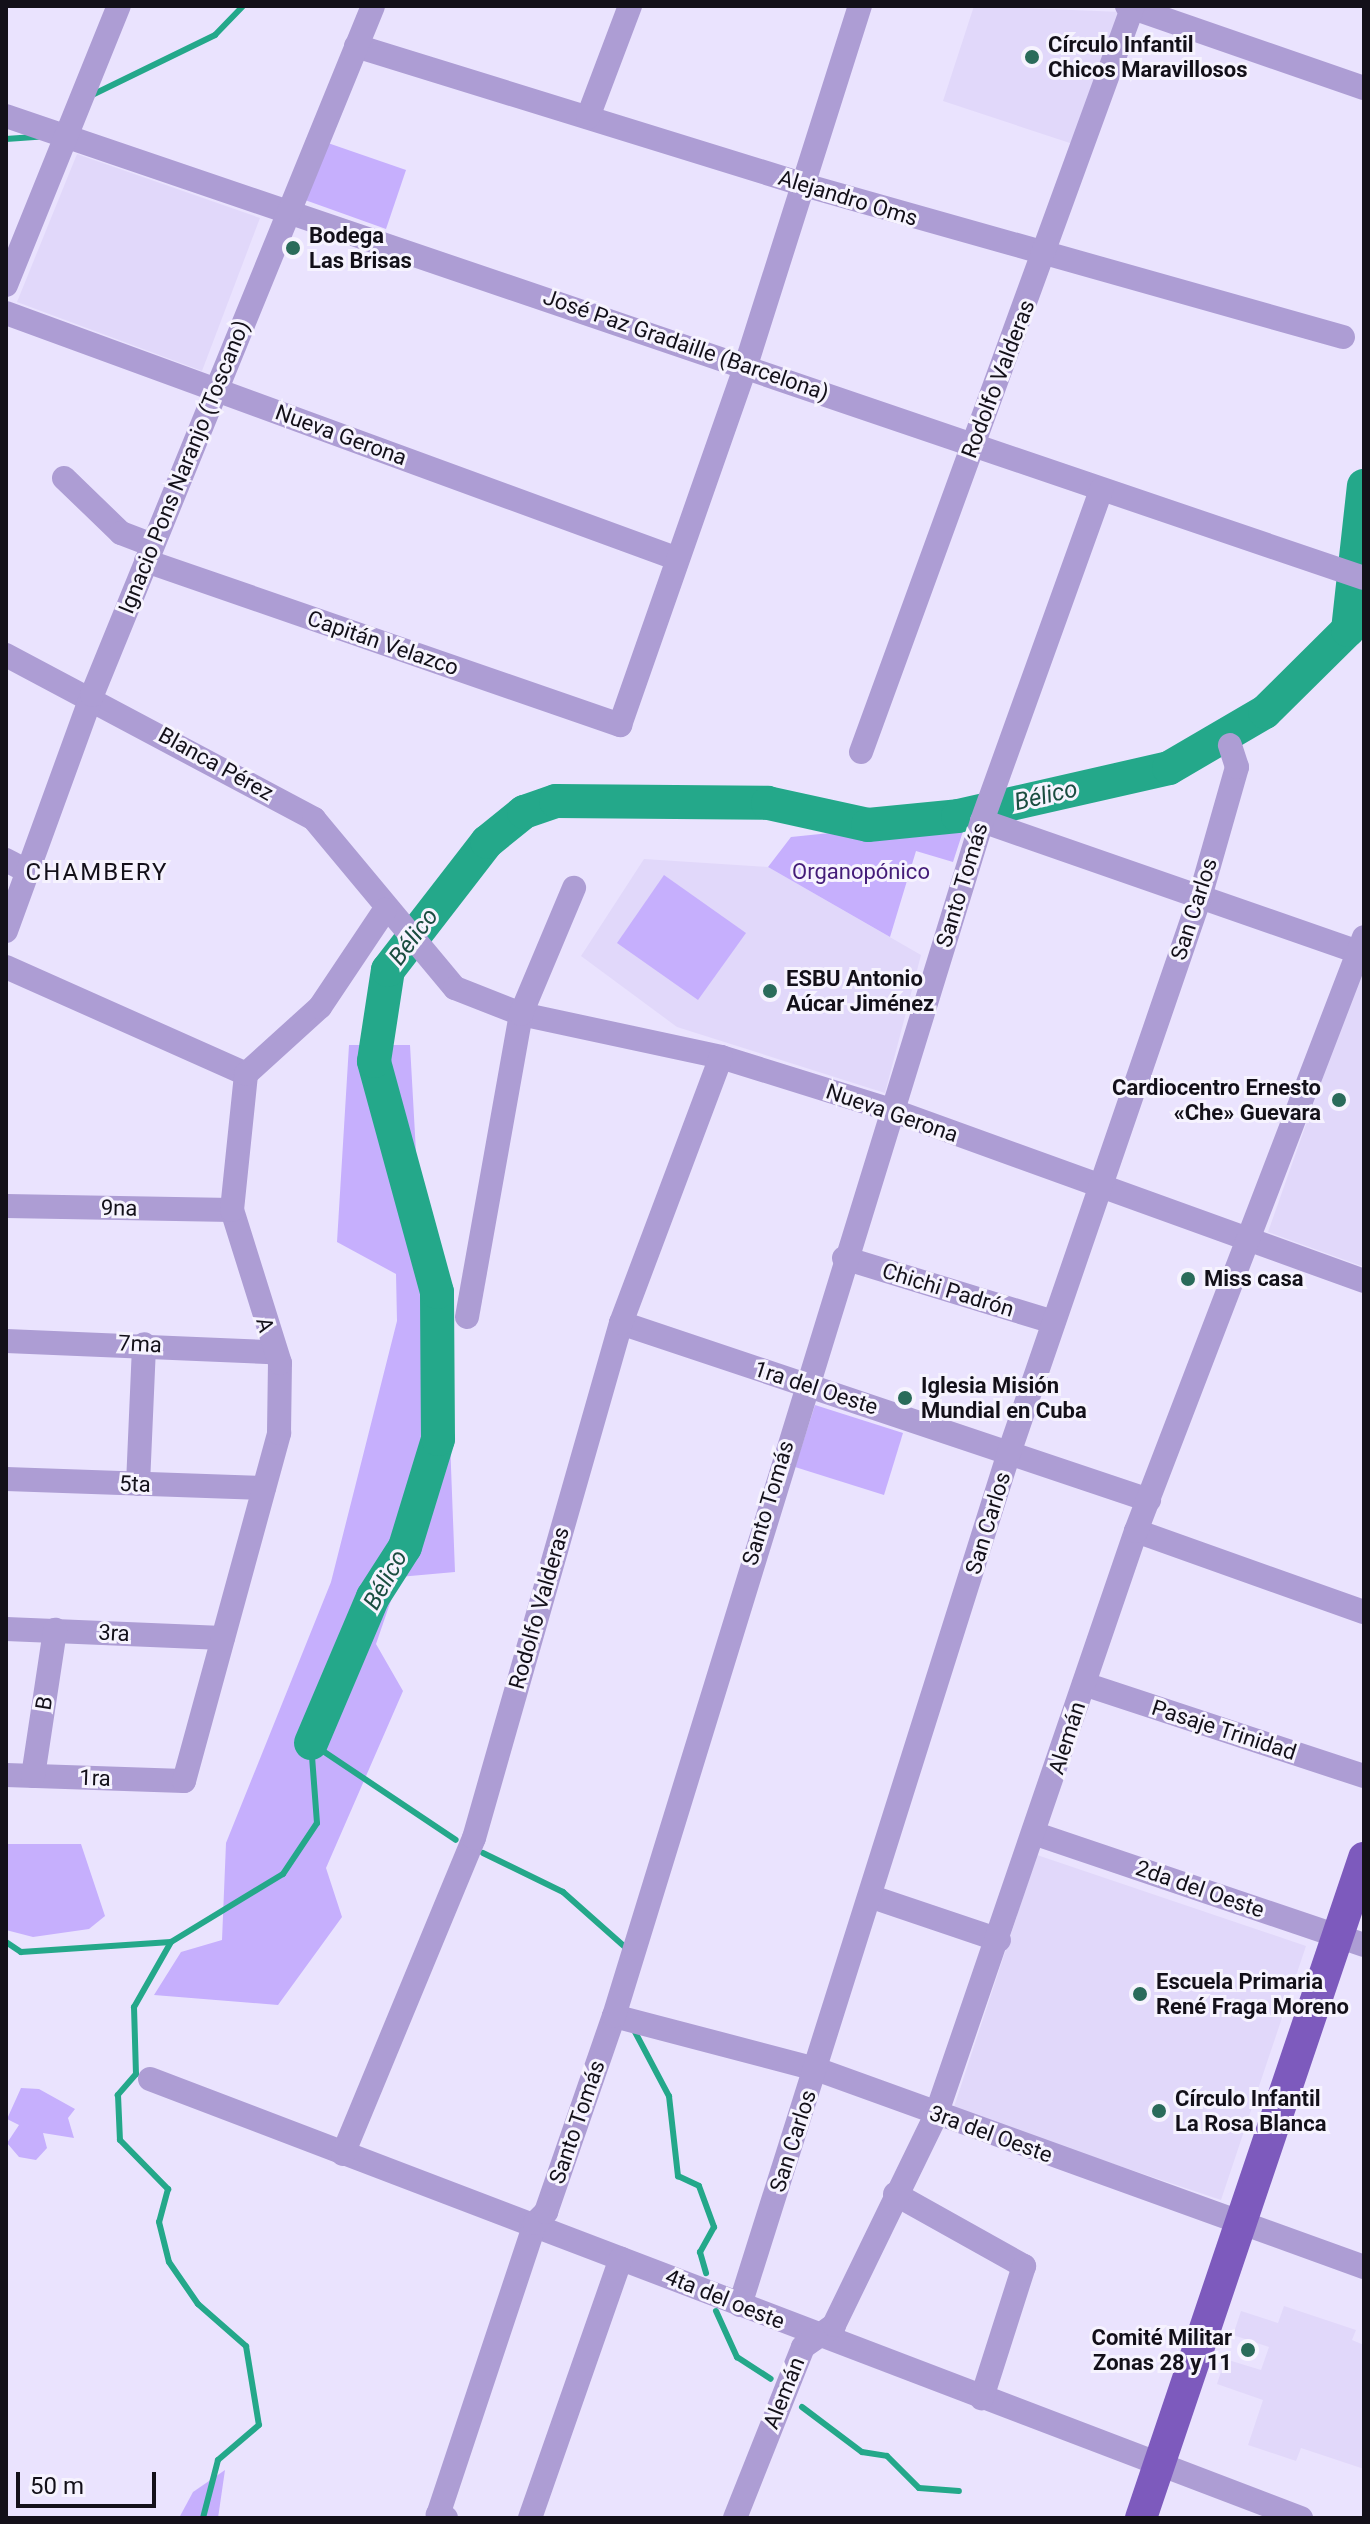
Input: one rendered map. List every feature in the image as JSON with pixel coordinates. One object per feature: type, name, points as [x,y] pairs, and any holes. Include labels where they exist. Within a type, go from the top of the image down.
[{"type":"main road","points":[[1350,1941],[1364,1858]]},
{"type":"main road","points":[[1141,2518],[1167,2467],[1364,1897]]},
{"type":"main road","points":[[1159,2518],[1167,2467]]},
{"type":"street","points":[[6,285],[119,6]]},
{"type":"street","name":"Ignacio Pons Naranjo (Toscano)","points":[[6,931],[92,695],[373,6]]},
{"type":"street","points":[[588,117],[630,6]]},
{"type":"street","points":[[675,558],[746,365],[860,6]]},
{"type":"street","points":[[1130,7],[1364,88]]},
{"type":"street","name":"Rodolfo Valderas","points":[[861,752],[973,443],[1045,256],[1130,7]]},
{"type":"street","name":"Alejandro Oms","points":[[356,46],[804,185],[1045,256],[1343,337]]},
{"type":"street","name":"José Paz Gradaille (Barcelona)","points":[[6,116],[746,365],[1101,490],[1364,578]]},
{"type":"street","name":"Nueva Gerona","points":[[6,313],[675,558]]},
{"type":"street","name":"Capitán Velazco","points":[[64,478],[121,533],[149,553],[620,725],[675,558]]},
{"type":"street","name":"Santo Tomás","points":[[442,2516],[535,2223],[546,2212],[614,2016],[804,1384],[982,821],[1101,490]]},
{"type":"street","name":"Blanca Pérez","points":[[6,655],[92,695],[314,819],[423,954]]},
{"type":"street","name":"San Carlos","points":[[740,2305],[872,1897],[1009,1453],[1200,897],[1237,767],[1230,745]]},
{"type":"street","points":[[982,821],[1200,897],[1362,948]]},
{"type":"street","points":[[6,860],[29,872]]},
{"type":"street","points":[[467,1317],[521,1014],[574,888]]},
{"type":"street","points":[[6,967],[246,1074],[320,1007],[388,914]]},
{"type":"street","name":"Alemán","points":[[735,2518],[803,2347],[834,2325],[936,2115],[1036,1834],[1136,1531],[1362,948]]},
{"type":"street","name":"Nueva Gerona","points":[[423,954],[455,988],[521,1014],[721,1057],[891,1110],[1099,1188],[1364,1281]]},
{"type":"street","name":"Rodolfo Valderas","points":[[343,2154],[474,1838],[621,1323],[721,1057]]},
{"type":"street","name":"A","points":[[184,1781],[279,1433],[280,1363],[273,1352],[232,1210],[246,1074]]},
{"type":"street","name":"9na","points":[[6,1206],[232,1210]]},
{"type":"street","name":"Chichi Padrón","points":[[844,1258],[1053,1322]]},
{"type":"street","name":"1ra del Oeste","points":[[621,1323],[1149,1500]]},
{"type":"street","name":"7ma","points":[[6,1341],[144,1344],[273,1352]]},
{"type":"street","points":[[138,1484],[144,1344]]},
{"type":"street","name":"5ta","points":[[6,1479],[264,1488]]},
{"type":"street","points":[[1136,1531],[1364,1612]]},
{"type":"street","name":"3ra","points":[[6,1629],[223,1638]]},
{"type":"street","name":"B","points":[[33,1776],[55,1630]]},
{"type":"street","name":"Pasaje Trinidad","points":[[1084,1684],[1364,1776]]},
{"type":"street","name":"1ra","points":[[6,1775],[184,1781]]},
{"type":"street","name":"2da del Oeste","points":[[1036,1834],[1350,1941]]},
{"type":"street","points":[[872,1897],[999,1940]]},
{"type":"street","name":"3ra del Oeste","points":[[614,2016],[816,2069],[936,2115],[1364,2267]]},
{"type":"street","name":"4ta del oeste","points":[[150,2079],[343,2154],[535,2223],[818,2336],[1167,2467],[1277,2514],[1301,2518]]},
{"type":"street","points":[[895,2194],[1024,2266],[982,2398]]},
{"type":"street","points":[[530,2518],[621,2258]]},
{"type":"shaded area","name":"Círculo Infantil Chicos Maravillosos","points":[[974,6],[1122,12],[1079,146],[943,101]]},
{"type":"shaded area","points":[[77,154],[260,218],[202,371],[17,302]]},
{"type":"shaded area","name":"ESBU Antonio Aúcar Jiménez","points":[[644,859],[768,867],[921,955],[885,1093],[677,1027],[581,956]]},
{"type":"shaded area","name":"Cardiocentro Ernesto «Che» Guevara","points":[[1364,967],[1364,1267],[1268,1232]]},
{"type":"shaded area","name":"Escuela Primaria René Fraga Moreno","points":[[1037,1855],[1306,1946],[1221,2200],[953,2110]]},
{"type":"shaded area","points":[[1284,2306],[1356,2330],[1352,2340],[1364,2345],[1364,2469],[1301,2448],[1296,2461],[1248,2445],[1263,2400],[1217,2384],[1225,2359],[1261,2370],[1269,2347],[1233,2335],[1241,2311],[1278,2323]]},
{"type":"green space","points":[[325,142],[406,170],[386,229],[305,200]]},
{"type":"green space","name":"Organopónico","points":[[967,819],[953,862],[916,851],[890,937],[768,867],[791,837]]},
{"type":"green space","points":[[664,875],[746,933],[698,1000],[617,943]]},
{"type":"green space","points":[[349,1045],[410,1045],[417,1170],[444,1283],[455,1572],[399,1577],[376,1644],[403,1691],[326,1868],[342,1917],[278,2005],[154,1995],[181,1952],[222,1940],[226,1843],[331,1582],[397,1321],[396,1274],[337,1242]]},
{"type":"green space","points":[[815,1405],[903,1433],[884,1495],[795,1467]]},
{"type":"green space","points":[[6,1844],[81,1844],[105,1916],[89,1929],[33,1937],[6,1930]]},
{"type":"green space","points":[[21,2088],[39,2089],[75,2109],[68,2118],[74,2138],[43,2133],[47,2148],[36,2160],[19,2157],[7,2143],[19,2125],[7,2119]]},
{"type":"green space","points":[[225,2470],[218,2518],[179,2518],[193,2492]]},
{"type":"waterway","points":[[92,95],[215,35],[243,6]]},
{"type":"waterway","points":[[6,139],[38,137]]},
{"type":"waterway","name":"Bélico","points":[[311,1743],[373,1597],[405,1547],[438,1439],[437,1292],[374,1061],[388,970],[487,842],[524,812],[556,801],[768,803],[868,825],[958,816],[1169,768],[1265,712],[1348,630],[1364,486]]},
{"type":"waterway","points":[[311,1743],[456,1840]]},
{"type":"waterway","name":"Bélico","points":[[6,1942],[21,1952],[171,1942],[283,1874],[317,1823],[311,1743]]},
{"type":"waterway","points":[[483,1853],[563,1892],[626,1948]]},
{"type":"waterway","points":[[171,1942],[134,2007],[136,2074],[118,2095],[120,2140],[168,2189],[159,2222],[169,2262],[198,2304],[246,2346],[259,2425],[218,2460],[203,2518]]},
{"type":"waterway","points":[[634,2030],[669,2096],[678,2176],[699,2186],[714,2227],[700,2252],[706,2273]]},
{"type":"waterway","points":[[716,2311],[737,2357],[771,2379]]},
{"type":"waterway","points":[[802,2407],[862,2452],[887,2456],[919,2488],[959,2491]]},
{"type":"place","name":"Círculo Infantil Chicos Maravillosos","points":[[1032,57]]},
{"type":"place","name":"Bodega Las Brisas","points":[[293,248]]},
{"type":"place","name":"ESBU Antonio Aúcar Jiménez","points":[[770,991]]},
{"type":"place","name":"Cardiocentro Ernesto «Che» Guevara","points":[[1339,1100]]},
{"type":"place","name":"Miss casa","points":[[1188,1279]]},
{"type":"place","name":"Iglesia Misión Mundial en Cuba","points":[[905,1398]]},
{"type":"place","name":"Escuela Primaria René Fraga Moreno","points":[[1140,1994]]},
{"type":"place","name":"Círculo Infantil La Rosa Blanca","points":[[1159,2111]]},
{"type":"place","name":"Comité Militar Zonas 28 y 11","points":[[1248,2350]]},
{"type":"district","name":"CHAMBERY","points":[[97,873]]}]
